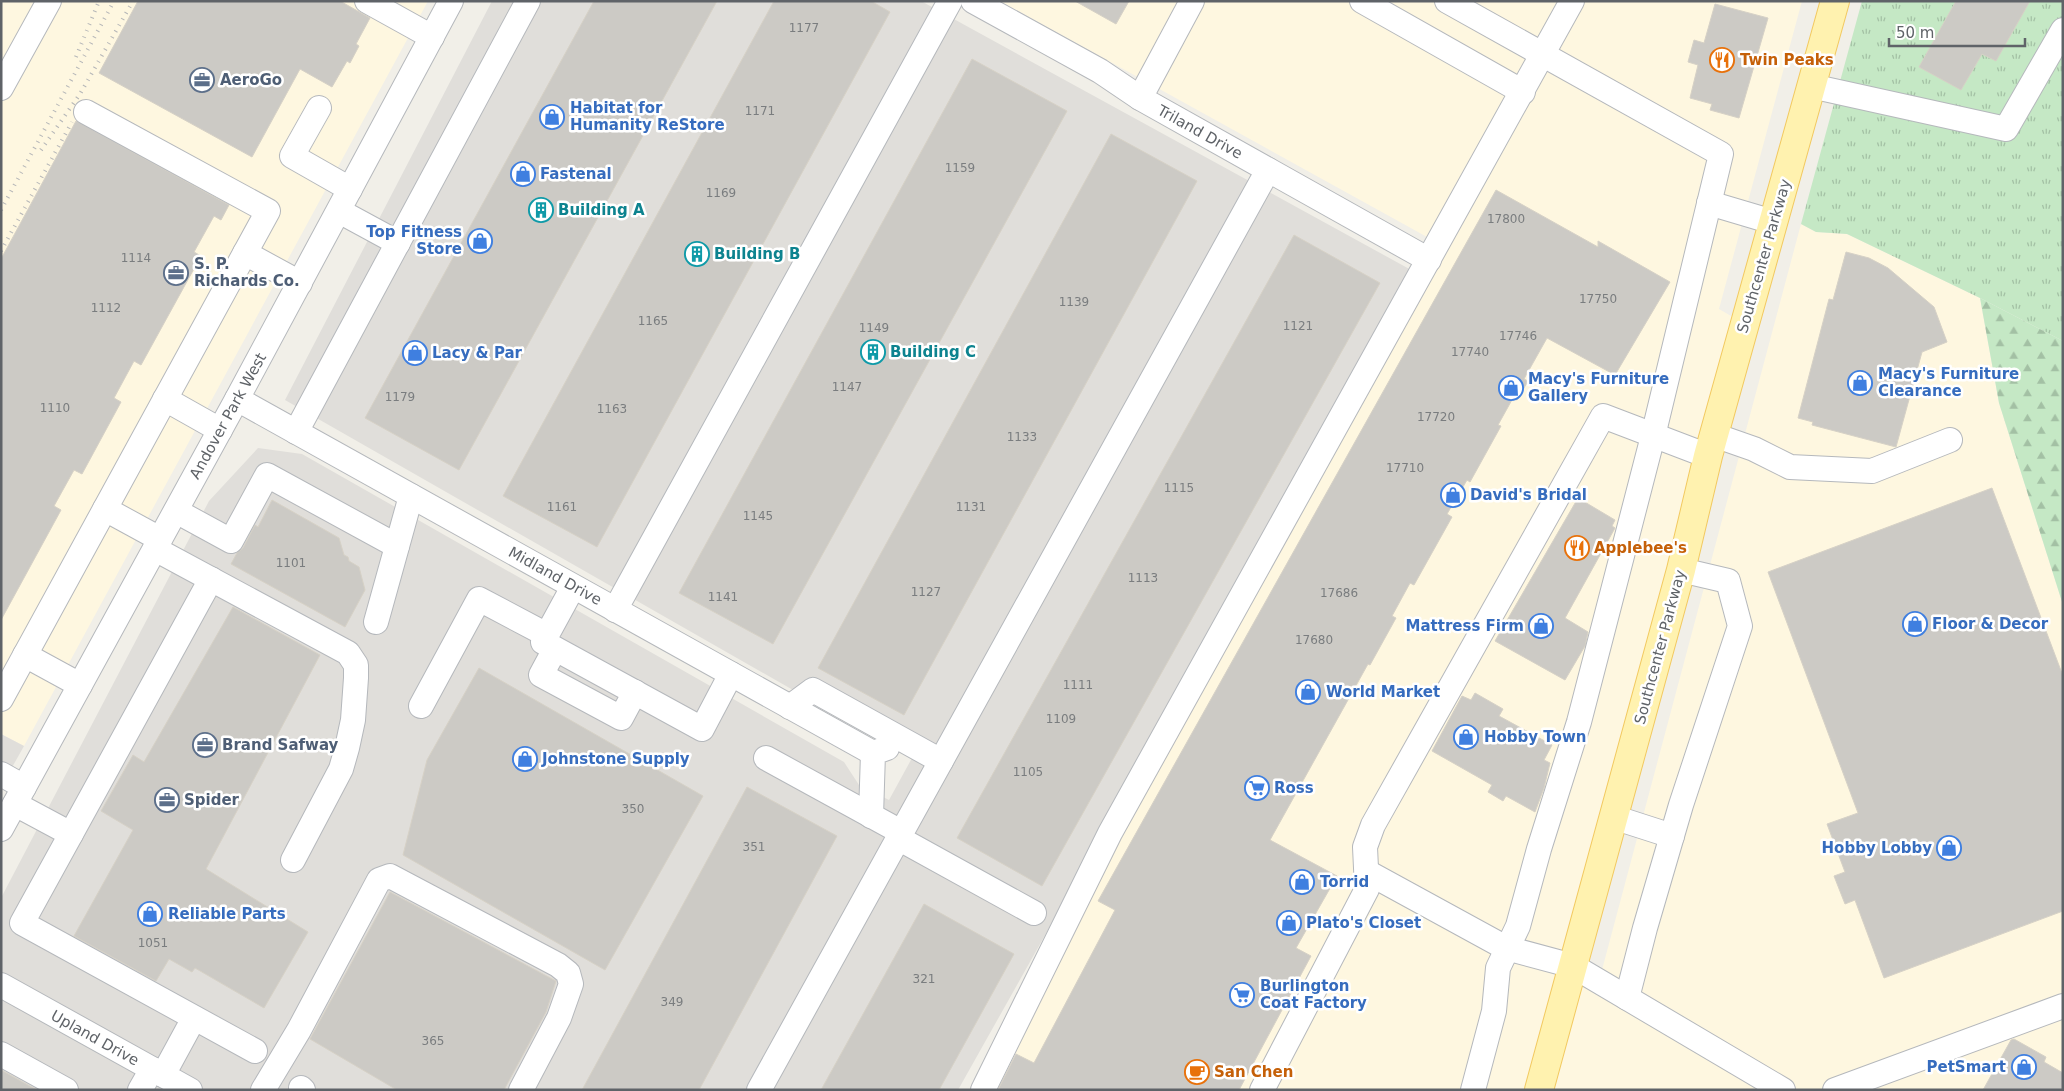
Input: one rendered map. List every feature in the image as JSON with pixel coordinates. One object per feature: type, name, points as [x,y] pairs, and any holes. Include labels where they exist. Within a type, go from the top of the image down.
[{"type":"main road","name":"Southcenter Parkway","points":[[1540,1090],[1681,570],[1711,446],[1835,1]]},
{"type":"street","points":[[1,88],[49,1]]},
{"type":"street","points":[[367,1],[432,37]]},
{"type":"street","name":"Andover Park West","points":[[1,829],[237,399],[451,1]]},
{"type":"street","points":[[296,432],[528,1]]},
{"type":"street","points":[[615,610],[950,1]]},
{"type":"street","name":"Triland Drive","points":[[973,1],[1100,71],[1140,98],[1429,260]]},
{"type":"street","points":[[1140,98],[1192,1]]},
{"type":"street","points":[[1362,1],[1523,92]]},
{"type":"street","points":[[1447,1],[1720,154],[1653,436],[1579,722],[1539,849],[1518,926],[1498,968],[1494,1011],[1473,1090]]},
{"type":"street","points":[[983,1090],[1110,833],[1544,55],[1572,1]]},
{"type":"street","points":[[1811,86],[2006,129],[2063,30]]},
{"type":"street","points":[[319,108],[292,156],[350,189]]},
{"type":"street","points":[[1,699],[268,211],[86,112]]},
{"type":"street","points":[[759,1090],[1268,170]]},
{"type":"street","points":[[1709,203],[1774,222]]},
{"type":"street","points":[[339,211],[398,243]]},
{"type":"street","points":[[245,253],[300,283]]},
{"type":"street","points":[[165,399],[220,430]]},
{"type":"street","name":"Midland Drive","points":[[237,399],[873,753]]},
{"type":"street","points":[[1262,1090],[1367,889],[1365,847],[1373,825],[1603,416],[1653,436],[1711,446],[1754,449],[1790,467],[1872,471],[1950,440]]},
{"type":"street","points":[[176,511],[231,541],[267,475],[397,546]]},
{"type":"street","points":[[376,622],[411,496]]},
{"type":"street","points":[[105,509],[211,579],[348,653],[356,666],[353,720],[341,770],[293,860]]},
{"type":"street","points":[[1627,998],[1644,928],[1740,626],[1728,582],[1681,570]]},
{"type":"street","points":[[211,579],[22,923],[255,1051]]},
{"type":"street","points":[[573,586],[551,642],[541,675],[621,718],[635,692],[702,728],[731,674]]},
{"type":"street","points":[[421,706],[479,598],[551,642]]},
{"type":"street","points":[[25,655],[80,685]]},
{"type":"street","points":[[790,707],[813,690],[941,761]]},
{"type":"street","points":[[872,816],[873,753],[906,742]]},
{"type":"street","points":[[766,758],[872,816],[900,835],[1034,914]]},
{"type":"street","points":[[1,774],[20,795],[71,834]]},
{"type":"street","points":[[1613,817],[1672,836]]},
{"type":"street","points":[[1367,872],[1506,948],[1573,966],[1783,1090]]},
{"type":"street","points":[[263,1090],[299,1030],[379,880],[390,876],[558,965],[568,973],[571,984],[559,1018],[521,1090]]},
{"type":"street","name":"Upland Drive","points":[[1,985],[190,1090]]},
{"type":"street","points":[[1835,1090],[2063,1006]]},
{"type":"street","points":[[140,1090],[157,1072],[194,1018]]},
{"type":"street","points":[[1,1054],[66,1090]]},
{"type":"shaded area","points":[[1,1],[428,1],[24,746],[1,734]]},
{"type":"shaded area","points":[[492,1],[921,1],[1413,271],[958,1090],[1,1090],[1,898],[209,501],[258,448],[302,454],[844,762],[859,785],[889,800],[912,758],[285,400]]},
{"type":"shaded area","points":[[1000,1],[1802,1],[1719,309],[1745,324],[1574,966],[1599,981],[1801,224],[1816,232],[1847,234],[1980,298],[1999,403],[2063,605],[2063,1090],[978,1090],[1447,248]]},
{"type":"shaded area","points":[[1,734],[24,746],[1,787]]},
{"type":"green space","points":[[1862,1],[2063,1],[2063,341],[1980,298],[1847,234],[1816,232],[1801,224]]},
{"type":"green space","points":[[1980,298],[2063,341],[2063,605],[1999,403]]},
{"type":"building","name":"AeroGo","points":[[138,1],[340,1],[370,18],[356,44],[359,46],[350,63],[347,61],[332,87],[300,69],[252,157],[99,73]]},
{"type":"building","name":"Building A","points":[[594,1],[717,1],[459,470],[365,418]]},
{"type":"building","name":"Building B","points":[[774,1],[871,1],[890,12],[597,547],[503,496]]},
{"type":"building","points":[[1075,1],[1129,1],[1116,24]]},
{"type":"building","points":[[1956,1],[2030,1],[1996,61],[1982,54],[1961,90],[1919,67]]},
{"type":"building","name":"Twin Peaks","points":[[1715,4],[1768,18],[1739,118],[1710,110],[1712,104],[1690,98],[1698,65],[1688,62],[1694,40],[1704,43]]},
{"type":"building","name":"Building C","points":[[972,59],[1067,111],[773,644],[679,593]]},
{"type":"building","points":[[76,121],[229,205],[221,220],[214,216],[194,252],[201,256],[141,365],[134,361],[114,398],[121,402],[82,474],[74,470],[54,506],[61,510],[1,620],[1,259]]},
{"type":"building","points":[[1111,134],[1197,181],[904,715],[818,668]]},
{"type":"building","points":[[1496,190],[1598,247],[1598,241],[1670,282],[1615,375],[1547,338],[1524,379],[1528,381],[1517,400],[1513,398],[1498,425],[1501,426],[1470,482],[1467,480],[1447,514],[1452,517],[1414,585],[1410,583],[1392,616],[1396,618],[1370,665],[1368,664],[1270,840],[1337,876],[1296,948],[1311,956],[1239,1090],[998,1090],[1016,1054],[1034,1063],[1115,910],[1098,901]]},
{"type":"building","points":[[1294,235],[1380,283],[1042,886],[957,838]]},
{"type":"building","name":"Macy's Furniture Clearance","points":[[1846,252],[1869,258],[1888,268],[1934,307],[1947,342],[1922,352],[1896,447],[1812,425],[1813,422],[1798,418],[1829,299],[1833,300]]},
{"type":"building","name":"Floor & Decor","points":[[1992,488],[2063,676],[2063,911],[1884,978],[1855,900],[1845,904],[1834,876],[1845,872],[1827,824],[1858,813],[1768,572]]},
{"type":"building","points":[[1578,498],[1615,520],[1612,526],[1615,528],[1565,618],[1588,632],[1585,646],[1565,680],[1495,641]]},
{"type":"building","points":[[272,500],[339,538],[344,555],[348,557],[349,561],[359,567],[365,590],[345,627],[231,564],[237,553],[243,548],[255,525],[258,527]]},
{"type":"building","points":[[233,607],[320,655],[206,869],[308,932],[264,1008],[195,968],[192,972],[169,959],[156,981],[74,936],[133,830],[101,811],[133,755],[144,762]]},
{"type":"building","points":[[479,668],[703,796],[605,970],[403,855],[427,760]]},
{"type":"building","points":[[1475,693],[1503,709],[1499,716],[1552,745],[1544,760],[1550,763],[1544,788],[1535,812],[1506,796],[1503,801],[1488,792],[1492,785],[1432,751],[1462,696],[1471,700]]},
{"type":"building","points":[[747,787],[837,836],[699,1090],[582,1090]]},
{"type":"building","points":[[390,892],[556,981],[546,1012],[504,1090],[397,1090],[310,1039]]},
{"type":"building","points":[[924,904],[1014,954],[939,1090],[821,1090]]},
{"type":"building","name":"PetSmart","points":[[2014,1039],[2046,1057],[2044,1062],[2063,1073],[2063,1090],[1983,1090],[2011,1040]]},
{"type":"building","points":[[1,1070],[37,1090],[1,1090]]},
{"type":"railway","points":[[76,57],[99,1]]},
{"type":"railway","points":[[1,210],[114,1]]},
{"type":"railway","points":[[41,150],[80,94],[133,1]]},
{"type":"railway","points":[[1,251],[72,122]]},
{"type":"place","name":"Twin Peaks","points":[[1722,60]]},
{"type":"place","name":"AeroGo","points":[[202,80]]},
{"type":"place","name":"Habitat for Humanity ReStore","points":[[552,117]]},
{"type":"place","name":"Fastenal","points":[[523,174]]},
{"type":"place","name":"Building A","points":[[541,210]]},
{"type":"place","name":"Top Fitness Store","points":[[480,241]]},
{"type":"place","name":"Building B","points":[[697,254]]},
{"type":"place","name":"S. P. Richards Co.","points":[[176,273]]},
{"type":"place","name":"Building C","points":[[873,352]]},
{"type":"place","name":"Lacy & Par","points":[[415,353]]},
{"type":"place","name":"Macy's Furniture Clearance","points":[[1860,383]]},
{"type":"place","name":"Macy's Furniture Gallery","points":[[1511,388]]},
{"type":"place","name":"David's Bridal","points":[[1453,495]]},
{"type":"place","name":"Applebee's","points":[[1577,548]]},
{"type":"place","name":"Floor & Decor","points":[[1915,624]]},
{"type":"place","name":"Mattress Firm","points":[[1541,626]]},
{"type":"place","name":"World Market","points":[[1308,692]]},
{"type":"place","name":"Hobby Town","points":[[1466,737]]},
{"type":"place","name":"Brand Safway","points":[[205,745]]},
{"type":"place","name":"Johnstone Supply","points":[[525,759]]},
{"type":"place","name":"Ross","points":[[1257,788]]},
{"type":"place","name":"Spider","points":[[167,800]]},
{"type":"place","name":"Hobby Lobby","points":[[1949,848]]},
{"type":"place","name":"Torrid","points":[[1302,882]]},
{"type":"place","name":"Reliable Parts","points":[[150,914]]},
{"type":"place","name":"Plato's Closet","points":[[1289,923]]},
{"type":"place","name":"Burlington Coat Factory","points":[[1242,995]]},
{"type":"place","name":"PetSmart","points":[[2024,1067]]},
{"type":"place","name":"San Chen","points":[[1197,1072]]}]
